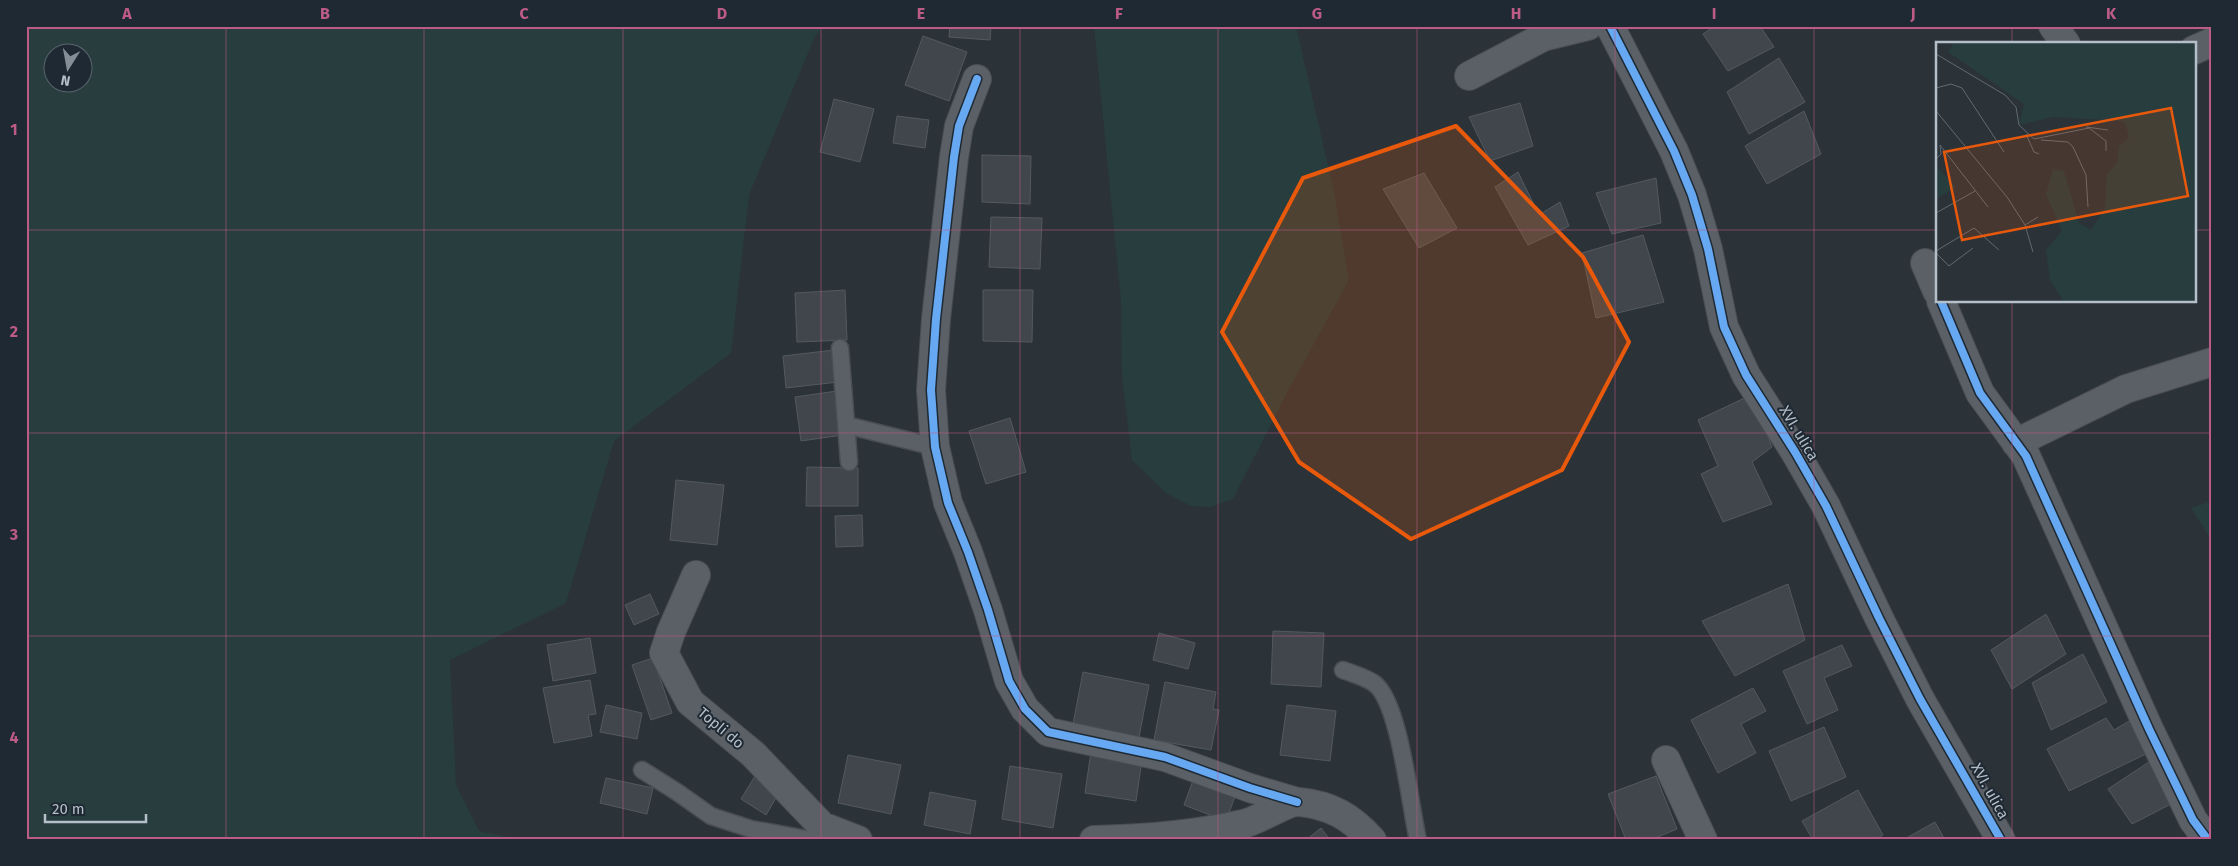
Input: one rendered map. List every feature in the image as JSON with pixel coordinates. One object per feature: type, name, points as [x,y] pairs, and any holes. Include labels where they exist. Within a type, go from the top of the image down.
[{"type":"street","points":[[1469,76],[1543,37],[1588,26]]},
{"type":"street","name":"XVI. ulica","points":[[1610,26],[1674,151],[1692,195],[1708,249],[1724,327],[1746,375],[1790,444],[1826,506],[1916,691],[2001,840]]},
{"type":"street","points":[[2053,26],[2065,42]]},
{"type":"street","points":[[2196,49],[2212,42]]},
{"type":"street","points":[[977,79],[959,126],[954,157],[936,319],[931,390],[935,447],[948,503],[968,552],[988,610],[1009,681],[1025,709],[1048,732],[1165,757],[1250,788],[1297,802],[1320,806],[1345,815],[1360,826],[1372,840]]},
{"type":"street","points":[[1925,263],[1936,289]]},
{"type":"street","points":[[1941,302],[1980,393],[2026,456],[2050,505],[2097,616],[2193,820],[2208,840]]},
{"type":"street","points":[[2016,443],[2126,389],[2212,362]]},
{"type":"street","name":"Topli do","points":[[696,575],[664,653],[690,702],[753,754],[822,826],[858,840]]},
{"type":"street","points":[[1666,760],[1703,840]]},
{"type":"street","points":[[1094,840],[1182,835],[1245,824],[1297,802]]},
{"type":"lane","points":[[840,348],[849,462]]},
{"type":"lane","points":[[846,425],[935,447]]},
{"type":"lane","points":[[1343,670],[1374,684],[1383,693],[1389,706],[1401,754],[1418,840]]},
{"type":"lane","points":[[642,770],[711,816],[752,829],[812,840]]},
{"type":"highlighted area","points":[[1456,126],[1583,257],[1629,342],[1562,470],[1411,539],[1299,462],[1222,332],[1303,178]]},
{"type":"green space","points":[[26,26],[824,26],[815,36],[749,195],[731,353],[614,441],[566,603],[450,660],[456,785],[479,831],[523,840],[26,840]]},
{"type":"green space","points":[[1094,26],[1296,26],[1334,192],[1349,280],[1290,387],[1233,499],[1211,507],[1191,506],[1166,493],[1132,460],[1122,376],[1121,301]]},
{"type":"green space","points":[[2212,501],[2212,541],[2191,508]]},
{"type":"building","points":[[950,26],[991,26],[990,40],[949,37]]},
{"type":"building","points":[[1715,26],[1760,26],[1774,47],[1728,71],[1703,34]]},
{"type":"building","points":[[923,36],[967,52],[949,101],[905,85]]},
{"type":"building","points":[[1779,58],[1805,102],[1749,134],[1727,92]]},
{"type":"building","points":[[834,99],[874,109],[860,162],[820,152]]},
{"type":"building","points":[[1520,103],[1533,146],[1490,161],[1469,117]]},
{"type":"building","points":[[1804,111],[1821,154],[1767,184],[1745,146]]},
{"type":"building","points":[[897,116],[929,120],[925,148],[893,143]]},
{"type":"building","points":[[982,155],[1031,156],[1030,204],[982,202]]},
{"type":"building","points":[[1518,172],[1539,215],[1560,202],[1569,226],[1528,245],[1495,187]]},
{"type":"building","points":[[1424,173],[1457,228],[1419,248],[1383,189]]},
{"type":"building","points":[[1656,178],[1661,223],[1612,234],[1596,193]]},
{"type":"building","points":[[991,217],[1042,218],[1040,269],[989,267]]},
{"type":"building","points":[[1643,235],[1664,302],[1596,318],[1582,253]]},
{"type":"building","points":[[845,290],[847,340],[797,342],[795,293]]},
{"type":"building","points":[[983,290],[1033,290],[1032,342],[983,341]]},
{"type":"building","points":[[834,350],[838,382],[786,388],[783,356]]},
{"type":"building","points":[[837,391],[843,435],[801,441],[795,397]]},
{"type":"building","points":[[1751,395],[1772,447],[1752,462],[1772,504],[1723,522],[1701,474],[1718,466],[1698,420]]},
{"type":"building","points":[[1010,418],[1026,472],[986,484],[969,431]]},
{"type":"building","points":[[807,467],[858,468],[858,506],[806,506]]},
{"type":"building","points":[[676,480],[724,485],[717,545],[670,540]]},
{"type":"building","points":[[862,515],[863,546],[836,547],[835,516]]},
{"type":"building","points":[[1788,584],[1805,640],[1735,676],[1702,621]]},
{"type":"building","points":[[650,594],[659,614],[634,625],[625,605]]},
{"type":"building","points":[[2046,614],[2066,654],[2012,689],[1991,650]]},
{"type":"building","points":[[1273,631],[1324,633],[1321,687],[1271,684]]},
{"type":"building","points":[[1159,633],[1195,643],[1188,669],[1153,660]]},
{"type":"building","points":[[590,638],[596,673],[553,681],[547,645]]},
{"type":"building","points":[[1842,645],[1852,666],[1824,678],[1838,710],[1807,724],[1783,671]]},
{"type":"building","points":[[2083,654],[2107,702],[2051,730],[2032,683]]},
{"type":"building","points":[[653,658],[672,713],[651,720],[632,665]]},
{"type":"building","points":[[1083,672],[1149,685],[1139,737],[1073,724]]},
{"type":"building","points":[[590,680],[596,714],[588,715],[592,736],[554,743],[543,688]]},
{"type":"building","points":[[1165,682],[1216,692],[1213,709],[1219,710],[1211,750],[1154,740]]},
{"type":"building","points":[[1753,688],[1766,711],[1741,724],[1756,753],[1718,773],[1691,720]]},
{"type":"building","points":[[606,705],[642,713],[637,739],[600,732]]},
{"type":"building","points":[[1287,705],[1336,711],[1330,761],[1280,755]]},
{"type":"building","points":[[2106,718],[2114,730],[2131,720],[2146,754],[2069,791],[2047,749]]},
{"type":"building","points":[[1824,727],[1846,777],[1791,801],[1769,751]]},
{"type":"building","points":[[1091,752],[1142,760],[1136,801],[1085,793]]},
{"type":"building","points":[[848,755],[901,765],[891,814],[838,803]]},
{"type":"building","points":[[2149,762],[2171,804],[2132,824],[2108,789]]},
{"type":"building","points":[[1010,766],[1062,774],[1053,828],[1002,819]]},
{"type":"building","points":[[1195,775],[1237,791],[1226,821],[1184,805]]},
{"type":"building","points":[[755,776],[780,791],[766,815],[741,799]]},
{"type":"building","points":[[1656,776],[1677,829],[1650,840],[1626,840],[1608,794]]},
{"type":"building","points":[[606,778],[653,788],[647,814],[600,803]]},
{"type":"building","points":[[1858,790],[1883,835],[1874,840],[1813,840],[1802,821]]},
{"type":"building","points":[[930,792],[976,801],[970,834],[924,825]]},
{"type":"building","points":[[1935,822],[1945,840],[1903,840]]},
{"type":"building","points":[[1321,828],[1330,840],[1306,840]]},
{"type":"cycle path","points":[[1610,26],[1674,151],[1692,195],[1708,249],[1724,327],[1746,375],[1795,452],[1826,506],[1920,699],[2001,840]]},
{"type":"cycle path","points":[[977,79],[959,126],[954,157],[936,319],[931,390],[935,447],[948,503],[968,552],[988,610],[1009,681],[1025,709],[1048,732],[1165,757],[1250,788],[1297,802]]},
{"type":"cycle path","points":[[1941,302],[1980,393],[2026,456],[2149,729],[2193,820],[2208,840]]}]
